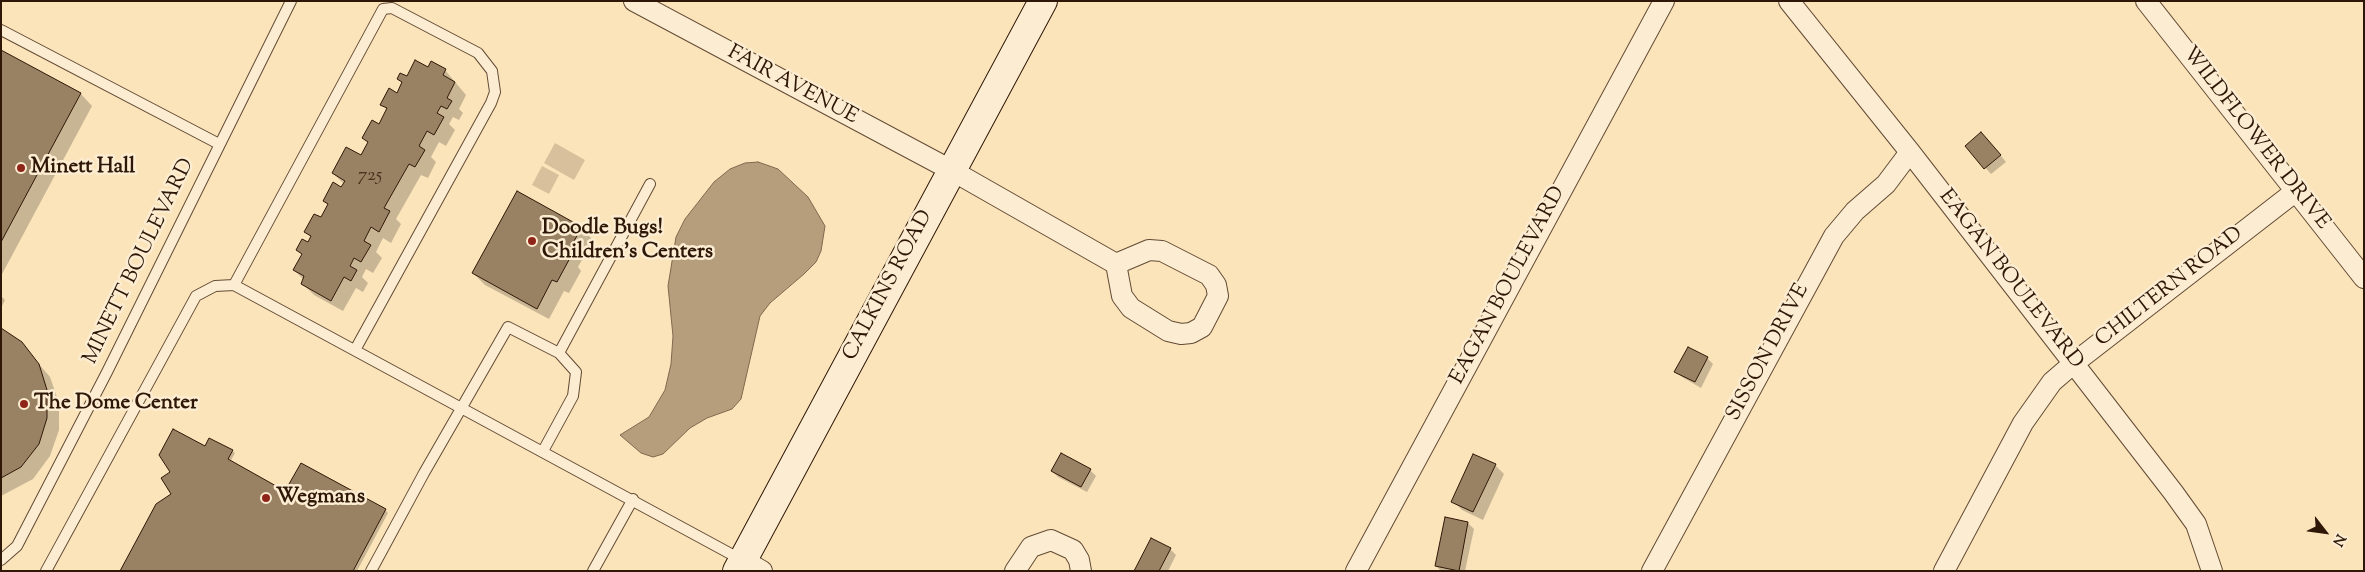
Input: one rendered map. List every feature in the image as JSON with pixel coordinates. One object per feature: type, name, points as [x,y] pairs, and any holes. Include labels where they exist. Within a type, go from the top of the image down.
[{"type":"main road","name":"CALKINS ROAD","points":[[747,567],[950,170],[1043,1]]},
{"type":"street","name":"EAGAN BOULEVARD","points":[[1356,571],[1664,1]]},
{"type":"street","name":"EAGAN BOULEVARD","points":[[1789,1],[2074,362],[2196,524],[2212,571]]},
{"type":"street","name":"WILDFLOWER DRIVE","points":[[2146,1],[2364,278]]},
{"type":"street","name":"FAIR AVENUE","points":[[640,3],[950,170],[1116,264]]},
{"type":"street","name":"SISSON DRIVE","points":[[1652,571],[1834,236],[1855,211],[1886,184],[1910,152]]},
{"type":"street","name":"CHILTERN ROAD","points":[[1944,571],[2023,423],[2052,382],[2074,362],[2296,191]]},
{"type":"street","points":[[1150,250],[1162,251],[1209,275],[1216,285],[1218,296],[1202,327],[1191,333],[1181,334],[1168,331],[1131,308],[1122,296],[1116,264],[1150,250]]},
{"type":"street","points":[[1015,571],[1031,547],[1051,540],[1073,550],[1079,560],[1081,571]]},
{"type":"lane","name":"MINETT BOULEVARD","points":[[1,560],[17,546],[107,372],[218,144],[291,1]]},
{"type":"lane","points":[[234,284],[383,9],[392,8],[470,48],[478,53],[492,71],[495,92],[491,103],[354,350]]},
{"type":"lane","points":[[1,30],[218,144]]},
{"type":"lane","points":[[559,353],[650,184]]},
{"type":"lane","points":[[46,571],[196,296],[215,286],[234,284],[632,499],[747,567]]},
{"type":"lane","points":[[371,571],[508,327],[559,353],[576,372],[573,396],[543,451]]},
{"type":"lane","points":[[593,571],[632,499]]},
{"type":"shaded area","points":[[555,143],[585,160],[574,180],[544,163]]},
{"type":"shaded area","points":[[758,162],[778,169],[808,197],[825,226],[821,251],[816,262],[770,303],[760,316],[741,399],[732,409],[707,418],[690,428],[663,454],[653,457],[641,453],[620,435],[649,417],[665,390],[671,364],[673,336],[668,286],[676,237],[685,219],[714,182],[730,169],[745,163]]},
{"type":"shaded area","points":[[542,166],[559,175],[549,194],[532,185]]},
{"type":"building","name":"Minett Hall","points":[[1,50],[81,93],[1,242]]},
{"type":"building","points":[[415,60],[428,67],[431,61],[446,69],[443,75],[455,82],[447,98],[452,101],[447,109],[441,106],[437,113],[444,117],[434,135],[427,131],[419,146],[425,150],[415,167],[409,164],[384,208],[390,211],[379,232],[371,227],[364,241],[371,245],[361,262],[354,258],[350,266],[357,270],[351,281],[344,277],[331,301],[301,284],[304,276],[293,270],[302,254],[296,250],[302,239],[308,242],[311,236],[304,232],[314,214],[321,217],[328,204],[323,201],[333,182],[341,187],[345,181],[332,173],[346,147],[361,155],[368,142],[362,138],[372,120],[379,124],[387,108],[380,105],[389,88],[397,93],[402,82],[397,79],[400,73],[407,76]]},
{"type":"building","points":[[1981,132],[2001,155],[1984,169],[1965,146]]},
{"type":"building","name":"Doodle Bugs! Children's Centers","points":[[517,191],[582,227],[566,255],[570,258],[557,282],[552,280],[537,309],[472,273]]},
{"type":"building","name":"The Dome Center","points":[[1,328],[22,342],[39,364],[47,390],[47,418],[39,444],[21,467],[1,478]]},
{"type":"building","points":[[1688,347],[1708,357],[1695,382],[1674,372]]},
{"type":"building","name":"Wegmans","points":[[173,429],[205,446],[209,438],[233,450],[228,459],[285,491],[301,463],[386,509],[353,571],[120,571],[156,504],[171,494],[161,478],[170,472],[159,455]]},
{"type":"building","points":[[1061,453],[1091,469],[1081,487],[1051,471]]},
{"type":"building","points":[[1473,454],[1496,464],[1473,512],[1451,502]]},
{"type":"building","points":[[1445,517],[1468,522],[1459,571],[1435,566]]},
{"type":"building","points":[[1151,538],[1171,548],[1159,571],[1134,571]]},
{"type":"place","name":"Minett Hall","points":[[21,168]]},
{"type":"place","name":"Doodle Bugs! Children's Centers","points":[[532,241]]},
{"type":"place","name":"The Dome Center","points":[[24,404]]},
{"type":"place","name":"Wegmans","points":[[266,498]]}]
